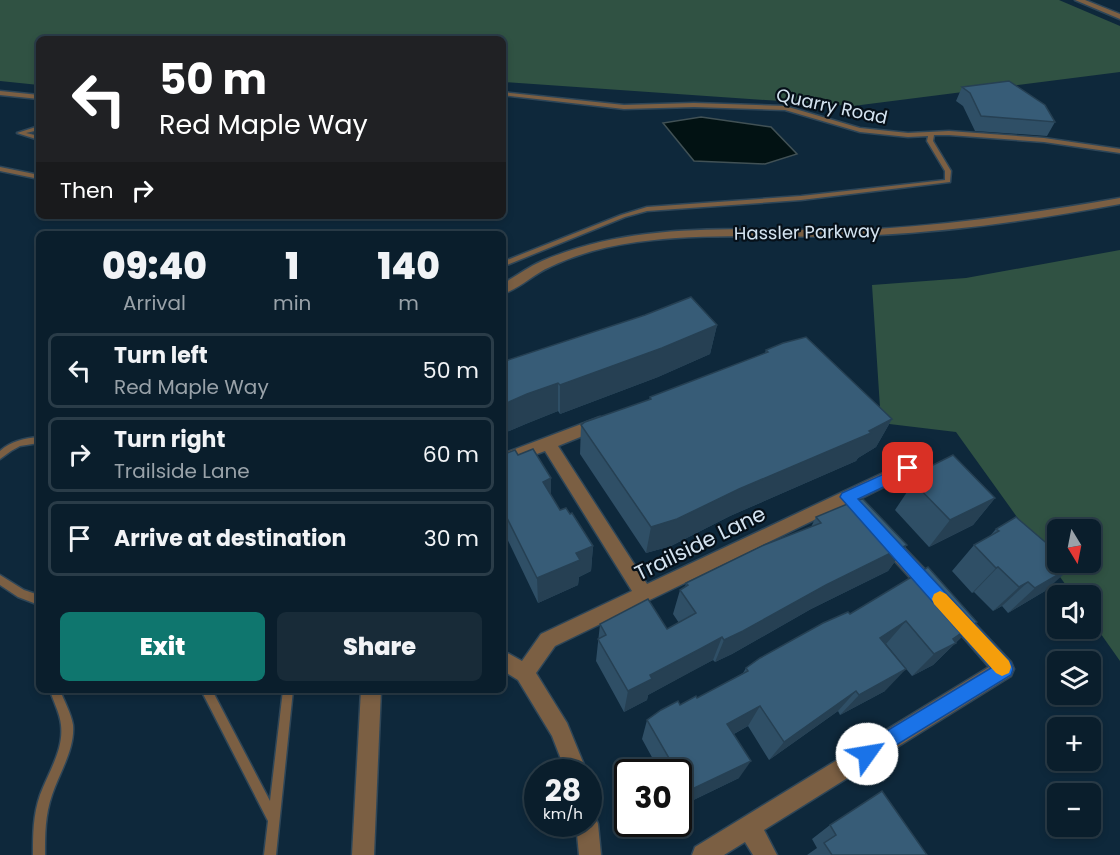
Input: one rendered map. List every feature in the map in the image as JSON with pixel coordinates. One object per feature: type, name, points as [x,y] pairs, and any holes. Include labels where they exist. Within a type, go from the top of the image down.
[{"type":"street","points":[[1079,0],[1120,17]]},
{"type":"street","name":"Hassler Parkway","points":[[506,288],[547,264],[597,246],[648,236],[701,232],[875,232],[1008,221],[1120,201]]},
{"type":"street","points":[[506,459],[611,418]]},
{"type":"street","points":[[548,443],[644,594]]},
{"type":"street","name":"Trailside Lane","points":[[525,673],[548,640],[908,468]]},
{"type":"street","points":[[703,855],[1004,669],[848,497]]},
{"type":"street","points":[[506,661],[525,673],[560,730],[571,759]]},
{"type":"street","points":[[363,855],[371,693]]},
{"type":"street","points":[[748,827],[766,855]]},
{"type":"street","points":[[588,837],[590,855]]},
{"type":"lane","points":[[0,93],[36,97]]},
{"type":"lane","name":"Quarry Road","points":[[506,93],[624,108],[694,105],[785,108],[860,130],[931,138],[949,134],[1044,140],[1120,150]]},
{"type":"lane","points":[[36,129],[20,132],[36,137]]},
{"type":"lane","points":[[506,263],[623,216],[647,209],[801,198],[939,182],[950,177],[931,138]]},
{"type":"lane","points":[[0,169],[36,176]]},
{"type":"lane","points":[[1,454],[25,441],[36,440]]},
{"type":"lane","points":[[0,579],[21,594],[36,599]]},
{"type":"lane","points":[[39,855],[39,826],[45,798],[67,743],[68,722],[59,708],[56,693]]},
{"type":"lane","points":[[208,693],[275,822]]},
{"type":"lane","points":[[270,855],[288,693]]},
{"type":"green space","points":[[0,0],[1059,0],[1120,26],[1120,72],[853,106],[506,82],[506,36],[36,36],[36,85],[0,81]]},
{"type":"green space","points":[[1120,250],[1120,661],[1101,634],[1101,585],[1066,585],[1057,573],[1101,573],[1101,519],[1047,519],[1047,559],[956,432],[881,423],[872,285],[966,278]]},
{"type":"shaded area","points":[[701,117],[771,127],[797,154],[765,164],[694,161],[663,123]]},
{"type":"building","points":[[1009,81],[1045,105],[1055,122],[981,116],[970,93],[962,87]]},
{"type":"building","points":[[691,297],[717,325],[662,348],[506,403],[506,361],[645,315]]},
{"type":"building","points":[[806,337],[892,419],[869,431],[871,433],[739,489],[677,519],[651,527],[581,425],[768,352],[766,350],[783,343]]},
{"type":"building","points":[[533,449],[551,478],[543,482],[560,510],[566,508],[570,514],[572,513],[593,546],[576,553],[580,560],[537,578],[506,516],[506,453],[515,450],[518,455]]},
{"type":"building","points":[[953,455],[995,498],[950,520],[913,482],[926,476],[921,471]]},
{"type":"building","points":[[863,499],[907,545],[826,585],[743,631],[724,640],[722,637],[650,675],[652,679],[628,691],[598,639],[606,635],[600,624],[648,599],[667,629],[696,613],[680,590],[688,585],[686,583],[764,545],[821,523],[816,517]]},
{"type":"building","points":[[1016,517],[1047,544],[1047,573],[1061,573],[1035,588],[1028,582],[1019,587],[998,567],[996,568],[974,545],[999,531],[996,529]]},
{"type":"building","points":[[928,567],[977,622],[953,639],[956,643],[934,654],[906,621],[880,638],[906,669],[859,695],[856,691],[784,742],[760,706],[727,724],[751,761],[692,789],[692,759],[670,759],[647,720],[678,701],[680,705],[696,696],[697,698],[748,671],[746,668],[760,658],[823,623],[848,612],[850,614]]},
{"type":"building","points":[[882,791],[927,855],[832,855],[824,843],[836,835],[830,825]]},
{"type":"slow traffic","points":[[940,599],[1002,667]]},
{"type":"route","points":[[867,754],[1004,669],[848,497],[908,468]]}]
